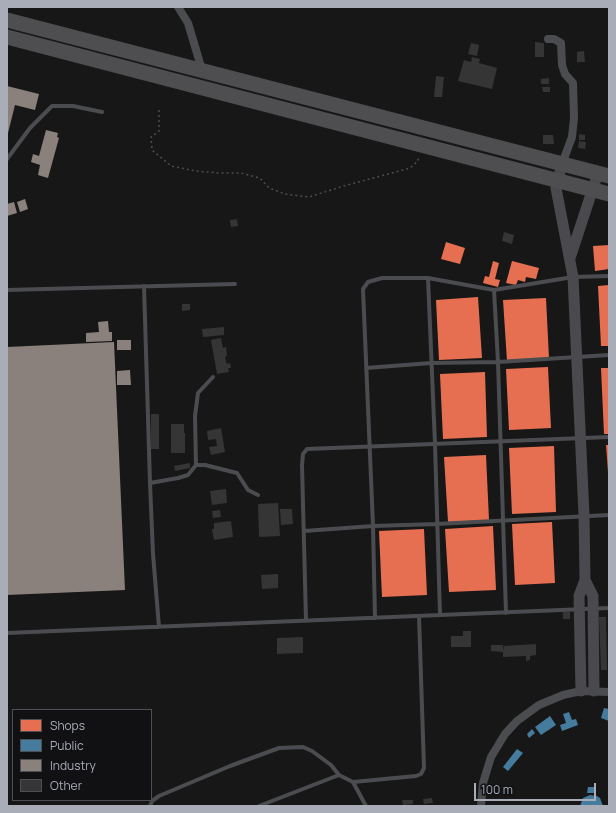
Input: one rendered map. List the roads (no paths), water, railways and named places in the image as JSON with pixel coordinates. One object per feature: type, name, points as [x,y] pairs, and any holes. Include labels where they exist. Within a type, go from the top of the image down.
[{"type":"highway","points":[[7,20],[603,175]]},
{"type":"highway","points":[[7,37],[609,194]]},
{"type":"street","points":[[178,7],[188,23],[202,70]]},
{"type":"street","points":[[548,39],[554,39],[561,43],[562,65],[565,74],[573,83],[574,118],[572,137],[562,164],[556,188],[573,277],[584,515],[585,580],[579,596],[581,691]]},
{"type":"street","points":[[569,261],[592,190],[603,175]]},
{"type":"street","points":[[585,580],[593,596],[594,691]]},
{"type":"street","points":[[481,806],[483,783],[495,749],[511,728],[531,710],[546,701],[563,695],[581,691],[609,692]]},
{"type":"lane","points":[[7,158],[30,128],[52,106],[73,106],[102,112]]},
{"type":"lane","points":[[375,618],[373,526],[368,447],[363,289],[368,282],[382,278],[428,278],[494,290],[573,277],[609,276]]},
{"type":"lane","points":[[428,278],[440,615]]},
{"type":"lane","points":[[7,290],[235,284]]},
{"type":"lane","points":[[144,286],[153,554],[159,627]]},
{"type":"lane","points":[[494,290],[498,362],[506,613]]},
{"type":"lane","points":[[366,368],[432,363],[498,362],[609,355]]},
{"type":"lane","points":[[150,483],[188,475],[196,464],[196,416],[198,393],[213,377]]},
{"type":"lane","points":[[306,621],[303,454],[307,450],[609,437]]},
{"type":"lane","points":[[196,464],[205,464],[237,473],[248,490],[258,495]]},
{"type":"lane","points":[[304,531],[373,526],[609,515]]},
{"type":"lane","points":[[7,633],[609,608]]},
{"type":"lane","points":[[150,806],[152,801],[159,796],[230,766],[279,748],[303,747],[312,751],[339,775],[353,782],[416,776],[421,774],[424,768],[419,616]]},
{"type":"lane","points":[[258,806],[339,775]]},
{"type":"lane","points":[[353,782],[366,806]]}]
